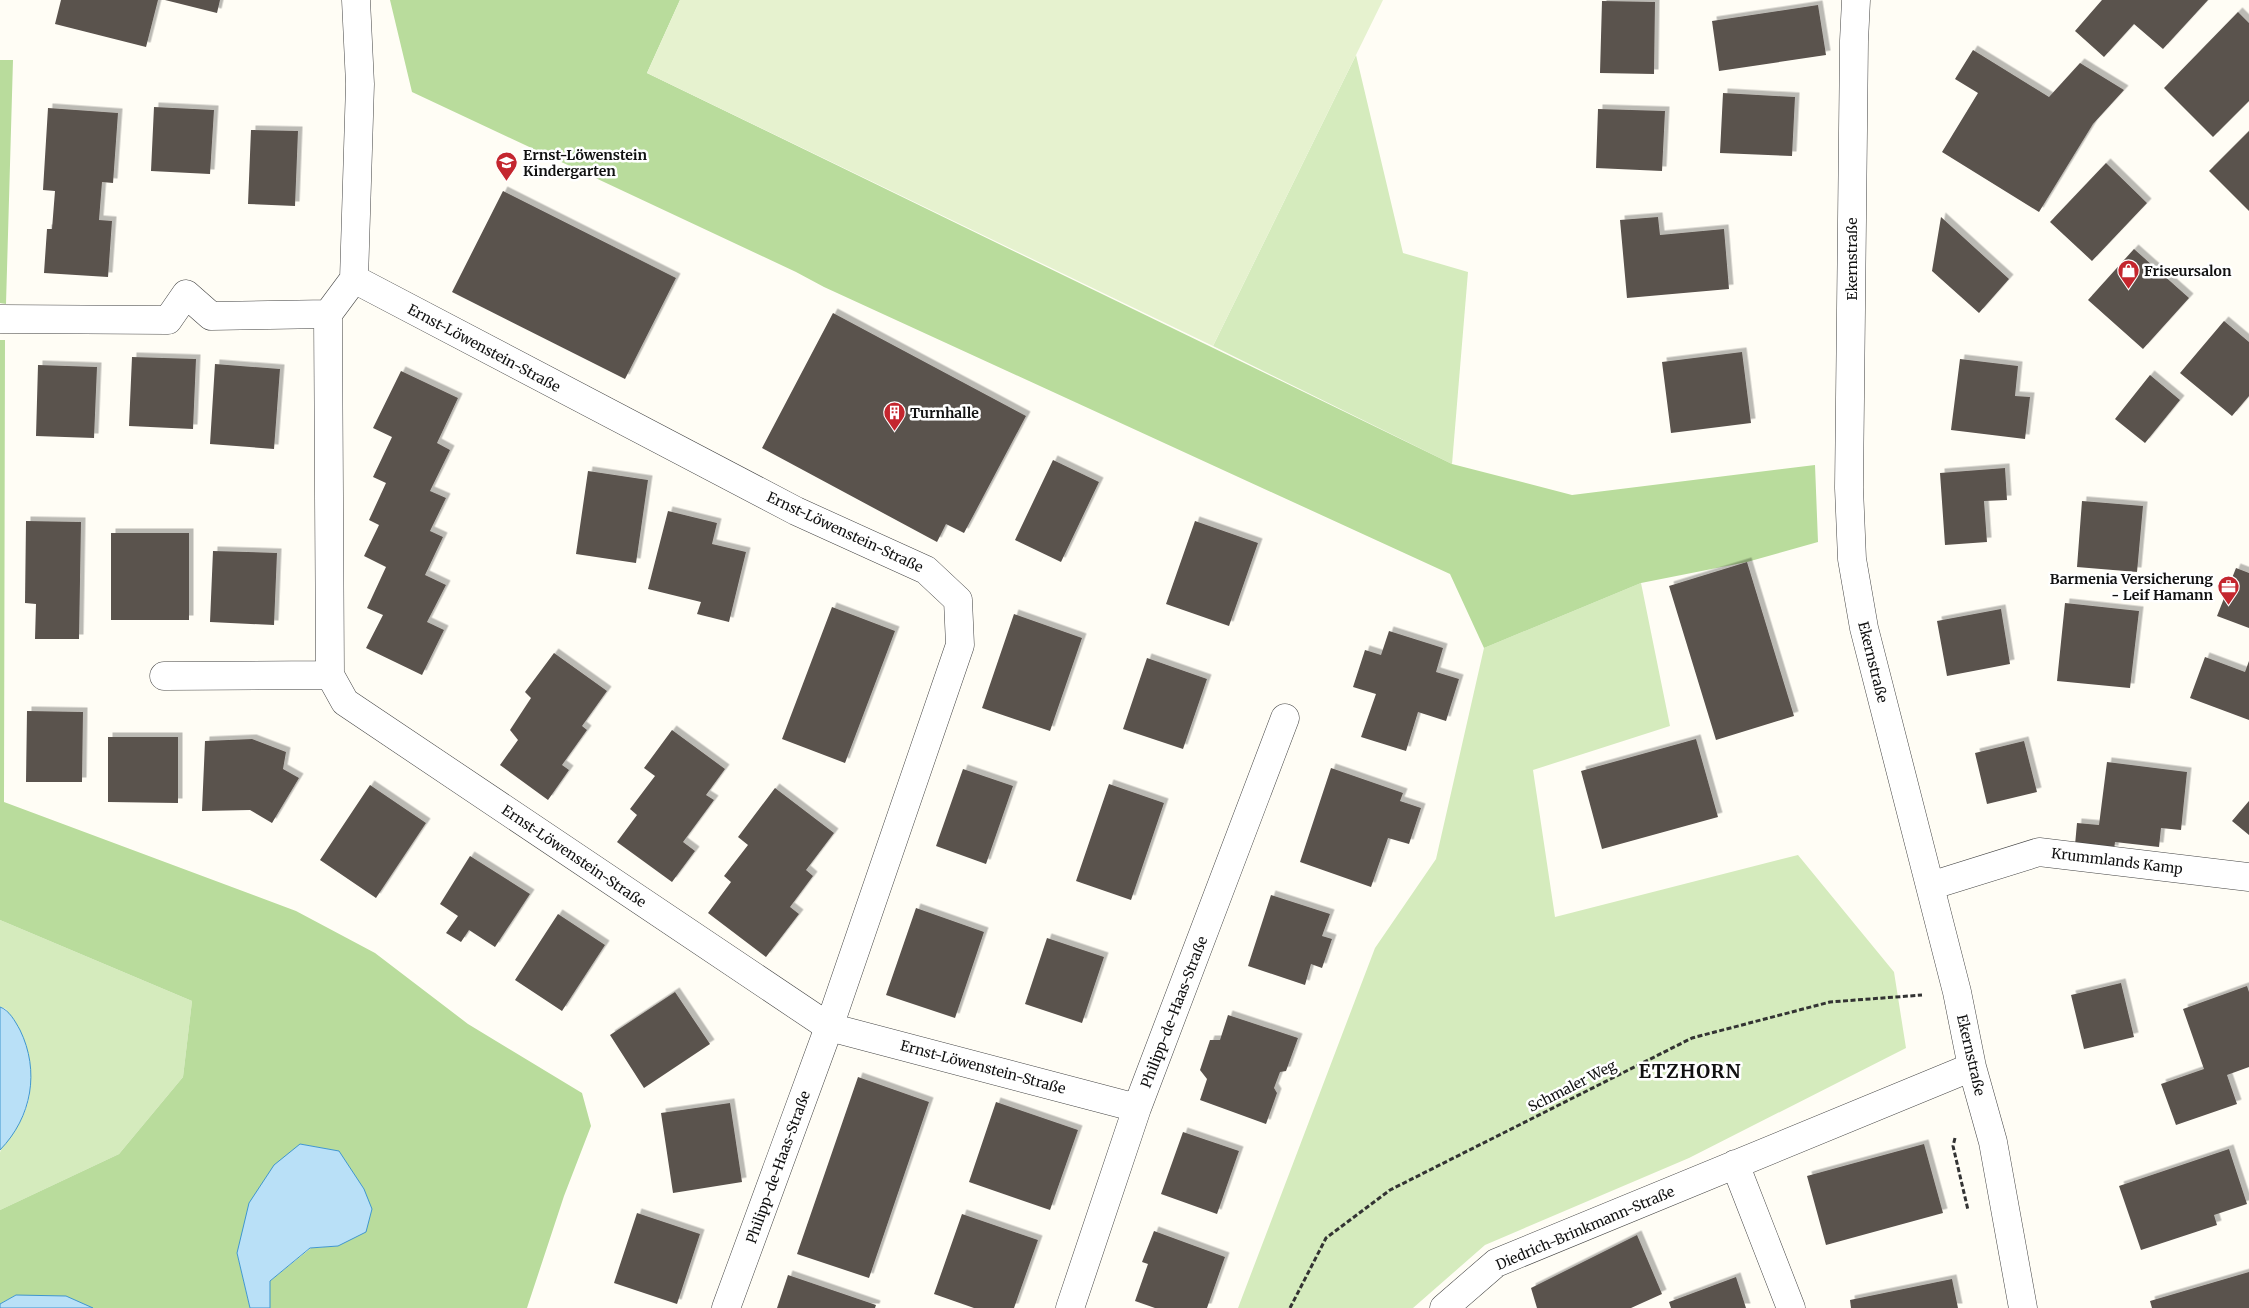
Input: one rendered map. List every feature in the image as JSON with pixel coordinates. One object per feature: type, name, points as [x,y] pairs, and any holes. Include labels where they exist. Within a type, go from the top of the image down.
[{"type":"street","points":[[0,319],[168,320],[186,294],[211,316],[328,314],[354,279],[360,84],[356,0]]},
{"type":"street","name":"Ekernstraße","points":[[1856,0],[1849,488],[1852,559],[1864,628],[1957,992],[1972,1067],[1993,1142],[2023,1308]]},
{"type":"street","name":"Ernst-Löwenstein-Straße","points":[[354,279],[796,511],[926,570],[958,600],[960,645],[829,1026]]},
{"type":"street","name":"Ernst-Löwenstein-Straße","points":[[328,314],[330,675],[345,702],[829,1026],[1137,1108]]},
{"type":"street","points":[[164,676],[330,675]]},
{"type":"street","name":"Philipp-de-Haas-Straße","points":[[1070,1308],[1137,1108],[1284,718]]},
{"type":"street","name":"Krummlands Kamp","points":[[1930,886],[2039,852],[2249,877]]},
{"type":"street","name":"Philipp-de-Haas-Straße","points":[[726,1308],[829,1026]]},
{"type":"street","name":"Diedrich-Brinkmann-Straße","points":[[1444,1308],[1496,1263],[1972,1067]]},
{"type":"street","points":[[1735,1164],[1791,1308]]},
{"type":"path","name":"Schmaler Weg","points":[[1290,1308],[1326,1238],[1390,1190],[1692,1038],[1830,1002],[1957,992]]},
{"type":"green space","points":[[390,0],[680,0],[647,73],[1452,464],[1572,495],[1815,465],[1818,542],[1747,562],[1641,583],[1484,648],[1450,574],[824,287],[796,272],[412,92]]},
{"type":"green space","points":[[680,0],[1383,0],[1213,346],[647,73]]},
{"type":"green space","points":[[1356,55],[1403,253],[1468,272],[1452,464],[1213,346]]},
{"type":"green space","points":[[0,60],[13,60],[6,304],[0,303]]},
{"type":"green space","points":[[0,340],[5,340],[4,802],[296,911],[375,953],[468,1024],[582,1093],[591,1126],[564,1196],[527,1308],[270,1308],[270,1281],[311,1248],[338,1246],[364,1189],[338,1151],[300,1144],[237,1253],[250,1308],[93,1308],[16,1295],[0,1304],[0,1210],[119,1154],[183,1077],[192,1001],[0,920]]},
{"type":"green space","points":[[1641,583],[1670,726],[1533,770],[1555,917],[1798,855],[1894,972],[1906,1048],[1689,1158],[1485,1245],[1413,1308],[1238,1308],[1375,948],[1436,859],[1484,648]]},
{"type":"green space","points":[[0,920],[192,1001],[183,1077],[119,1154],[0,1210],[0,1153],[3,1145],[22,1118],[28,1103],[30,1076],[28,1062],[6,1009],[0,1007]]},
{"type":"water","points":[[0,1007],[9,1013],[20,1030],[30,1061],[31,1077],[30,1093],[26,1108],[11,1137],[0,1150]]},
{"type":"water","points":[[300,1144],[339,1151],[364,1189],[372,1209],[366,1232],[338,1246],[310,1248],[270,1281],[270,1308],[250,1308],[237,1253],[249,1203],[274,1165]]},
{"type":"water","points":[[16,1295],[66,1296],[93,1308],[0,1308],[0,1304]]},
{"type":"building","points":[[61,0],[158,0],[146,47],[55,24]]},
{"type":"building","points":[[165,0],[220,0],[217,13]]},
{"type":"building","points":[[2102,0],[2208,0],[2163,49],[2134,24],[2104,57],[2075,31]]},
{"type":"building","points":[[1602,1],[1655,2],[1654,74],[1600,73]]},
{"type":"building","points":[[1818,5],[1826,55],[1719,71],[1712,21]]},
{"type":"building","points":[[2238,12],[2249,23],[2249,101],[2213,137],[2164,88]]},
{"type":"building","points":[[1973,50],[2049,97],[2080,63],[2124,90],[2093,124],[2039,212],[1942,152],[1978,93],[1955,79]]},
{"type":"building","points":[[1723,93],[1795,97],[1792,156],[1720,153]]},
{"type":"building","points":[[154,107],[214,110],[210,174],[151,171]]},
{"type":"building","points":[[48,108],[118,113],[113,183],[102,182],[99,220],[112,221],[108,277],[44,273],[47,229],[52,229],[55,191],[43,190]]},
{"type":"building","points":[[1598,109],[1665,111],[1662,171],[1596,168]]},
{"type":"building","points":[[251,130],[298,131],[295,206],[248,204]]},
{"type":"building","points":[[2249,131],[2249,211],[2209,171]]},
{"type":"building","points":[[2106,163],[2147,203],[2092,261],[2050,222]]},
{"type":"building","points":[[503,191],[676,278],[625,379],[452,292]]},
{"type":"building","points":[[1658,217],[1660,235],[1724,229],[1729,289],[1627,298],[1620,220]]},
{"type":"building","points":[[1941,217],[2009,279],[1979,313],[1932,271]]},
{"type":"building","points":[[2134,249],[2189,298],[2143,349],[2088,300]]},
{"type":"building","name":"Turnhalle","points":[[833,313],[1026,416],[964,533],[946,524],[937,542],[762,448]]},
{"type":"building","points":[[2224,321],[2249,342],[2249,396],[2232,416],[2180,373]]},
{"type":"building","points":[[1742,352],[1751,423],[1671,433],[1662,362]]},
{"type":"building","points":[[132,357],[196,359],[193,429],[129,426]]},
{"type":"building","points":[[1960,359],[2018,366],[2015,396],[2030,397],[2025,439],[1951,430]]},
{"type":"building","points":[[215,364],[280,369],[274,449],[210,444]]},
{"type":"building","points":[[38,365],[97,367],[94,438],[36,436]]},
{"type":"building","points":[[401,371],[458,398],[437,443],[450,450],[430,491],[446,498],[430,531],[443,537],[425,575],[446,585],[427,622],[444,630],[422,675],[366,648],[383,615],[367,608],[386,567],[364,556],[379,525],[369,520],[386,483],[373,477],[392,437],[373,428]]},
{"type":"building","points":[[2150,375],[2180,400],[2145,443],[2115,419]]},
{"type":"building","points":[[1053,460],[1099,482],[1061,562],[1015,540]]},
{"type":"building","points":[[2005,468],[2007,500],[1984,501],[1987,542],[1945,545],[1940,473]]},
{"type":"building","points":[[588,471],[648,480],[636,563],[576,554]]},
{"type":"building","points":[[2082,501],[2143,506],[2137,572],[2077,567]]},
{"type":"building","points":[[668,511],[717,523],[712,544],[746,552],[729,622],[697,614],[701,602],[648,589]]},
{"type":"building","points":[[26,521],[81,522],[79,639],[35,639],[36,604],[25,603]]},
{"type":"building","points":[[1195,521],[1258,543],[1229,626],[1166,604]]},
{"type":"building","points":[[111,533],[189,533],[189,620],[111,620]]},
{"type":"building","points":[[213,551],[277,553],[274,625],[210,622]]},
{"type":"building","points":[[1747,562],[1794,716],[1716,740],[1669,586]]},
{"type":"building","points":[[2236,568],[2249,573],[2249,628],[2217,616]]},
{"type":"building","points":[[2065,603],[2139,611],[2130,688],[2057,681]]},
{"type":"building","points":[[832,607],[895,631],[845,763],[782,739]]},
{"type":"building","points":[[2001,609],[2010,664],[1947,676],[1937,621]]},
{"type":"building","points":[[1014,614],[1082,638],[1050,731],[982,708]]},
{"type":"building","points":[[1389,631],[1443,648],[1436,672],[1459,679],[1446,721],[1418,712],[1406,751],[1361,737],[1376,694],[1353,687],[1365,650],[1381,655]]},
{"type":"building","points":[[554,653],[607,691],[582,726],[587,730],[562,765],[569,770],[548,800],[500,765],[518,740],[510,730],[531,698],[525,692]]},
{"type":"building","points":[[2205,657],[2245,672],[2249,661],[2249,720],[2190,698]]},
{"type":"building","points":[[1147,658],[1207,679],[1183,749],[1123,729]]},
{"type":"building","points":[[27,711],[83,712],[82,782],[26,782]]},
{"type":"building","points":[[672,730],[725,769],[706,795],[714,800],[683,842],[695,851],[672,882],[617,842],[637,815],[630,809],[655,776],[644,768]]},
{"type":"building","points":[[108,737],[178,737],[178,803],[108,802]]},
{"type":"building","points":[[252,739],[286,752],[283,769],[299,778],[272,823],[250,810],[202,811],[205,741]]},
{"type":"building","points":[[1696,739],[1718,817],[1602,849],[1581,771]]},
{"type":"building","points":[[2024,741],[2037,792],[1987,804],[1975,753]]},
{"type":"building","points":[[2107,762],[2187,772],[2181,830],[2161,828],[2159,847],[2115,842],[2114,850],[2075,845],[2077,823],[2099,825]]},
{"type":"building","points":[[1331,768],[1403,793],[1400,801],[1421,808],[1409,844],[1388,838],[1371,887],[1300,862]]},
{"type":"building","points":[[963,769],[1013,786],[986,864],[936,846]]},
{"type":"building","points":[[1109,784],[1164,803],[1131,900],[1076,881]]},
{"type":"building","points":[[370,785],[426,823],[376,898],[320,860]]},
{"type":"building","points":[[775,788],[834,833],[806,870],[813,876],[790,907],[799,914],[766,957],[708,913],[731,882],[724,876],[748,845],[738,837]]},
{"type":"building","points":[[2249,801],[2249,835],[2232,821]]},
{"type":"building","points":[[470,856],[530,894],[495,947],[469,930],[461,942],[446,933],[458,916],[440,904]]},
{"type":"building","points":[[1271,895],[1330,914],[1322,936],[1332,939],[1322,968],[1311,964],[1305,985],[1248,966]]},
{"type":"building","points":[[916,908],[984,932],[955,1018],[886,995]]},
{"type":"building","points":[[558,914],[605,945],[562,1011],[515,980]]},
{"type":"building","points":[[1047,938],[1104,957],[1082,1023],[1025,1004]]},
{"type":"building","points":[[2121,983],[2134,1037],[2084,1049],[2071,995]]},
{"type":"building","points":[[2247,986],[2249,992],[2249,1067],[2227,1075],[2237,1104],[2176,1125],[2161,1084],[2204,1069],[2183,1009]]},
{"type":"building","points":[[675,992],[710,1044],[644,1088],[610,1035]]},
{"type":"building","points":[[1228,1015],[1298,1038],[1286,1071],[1280,1072],[1274,1088],[1277,1093],[1266,1124],[1200,1100],[1207,1079],[1200,1070],[1210,1040],[1220,1040]]},
{"type":"building","points":[[858,1077],[929,1102],[869,1278],[797,1254]]},
{"type":"building","points":[[996,1102],[1078,1130],[1050,1210],[969,1182]]},
{"type":"building","points":[[730,1103],[742,1182],[673,1193],[661,1113]]},
{"type":"building","points":[[1183,1132],[1239,1151],[1217,1214],[1161,1194]]},
{"type":"building","points":[[1924,1144],[1943,1213],[1826,1245],[1807,1176]]},
{"type":"building","points":[[2229,1149],[2247,1204],[2214,1215],[2217,1225],[2141,1250],[2119,1186]]},
{"type":"building","points":[[637,1213],[700,1234],[677,1304],[614,1283]]},
{"type":"building","points":[[962,1214],[1038,1240],[1014,1308],[974,1308],[934,1294]]},
{"type":"building","points":[[1154,1231],[1225,1257],[1207,1308],[1155,1308],[1135,1301],[1148,1264],[1142,1262]]},
{"type":"building","points":[[1637,1235],[1662,1294],[1631,1308],[1537,1308],[1531,1288]]},
{"type":"building","points":[[2249,1272],[2249,1308],[2152,1308],[2150,1301]]},
{"type":"building","points":[[788,1275],[876,1305],[875,1308],[777,1308]]},
{"type":"building","points":[[1736,1277],[1746,1308],[1671,1308],[1669,1302]]},
{"type":"building","points":[[1952,1279],[1958,1308],[1851,1308],[1850,1300]]},
{"type":"place","name":"Ernst-Löwenstein Kindergarten","points":[[507,182]]},
{"type":"place","name":"Friseursalon","points":[[2128,290]]},
{"type":"place","name":"Turnhalle","points":[[894,432]]},
{"type":"place","name":"Barmenia Versicherung - Leif Hamann","points":[[2229,606]]},
{"type":"district","name":"ETZHORN","points":[[1690,1071]]}]
